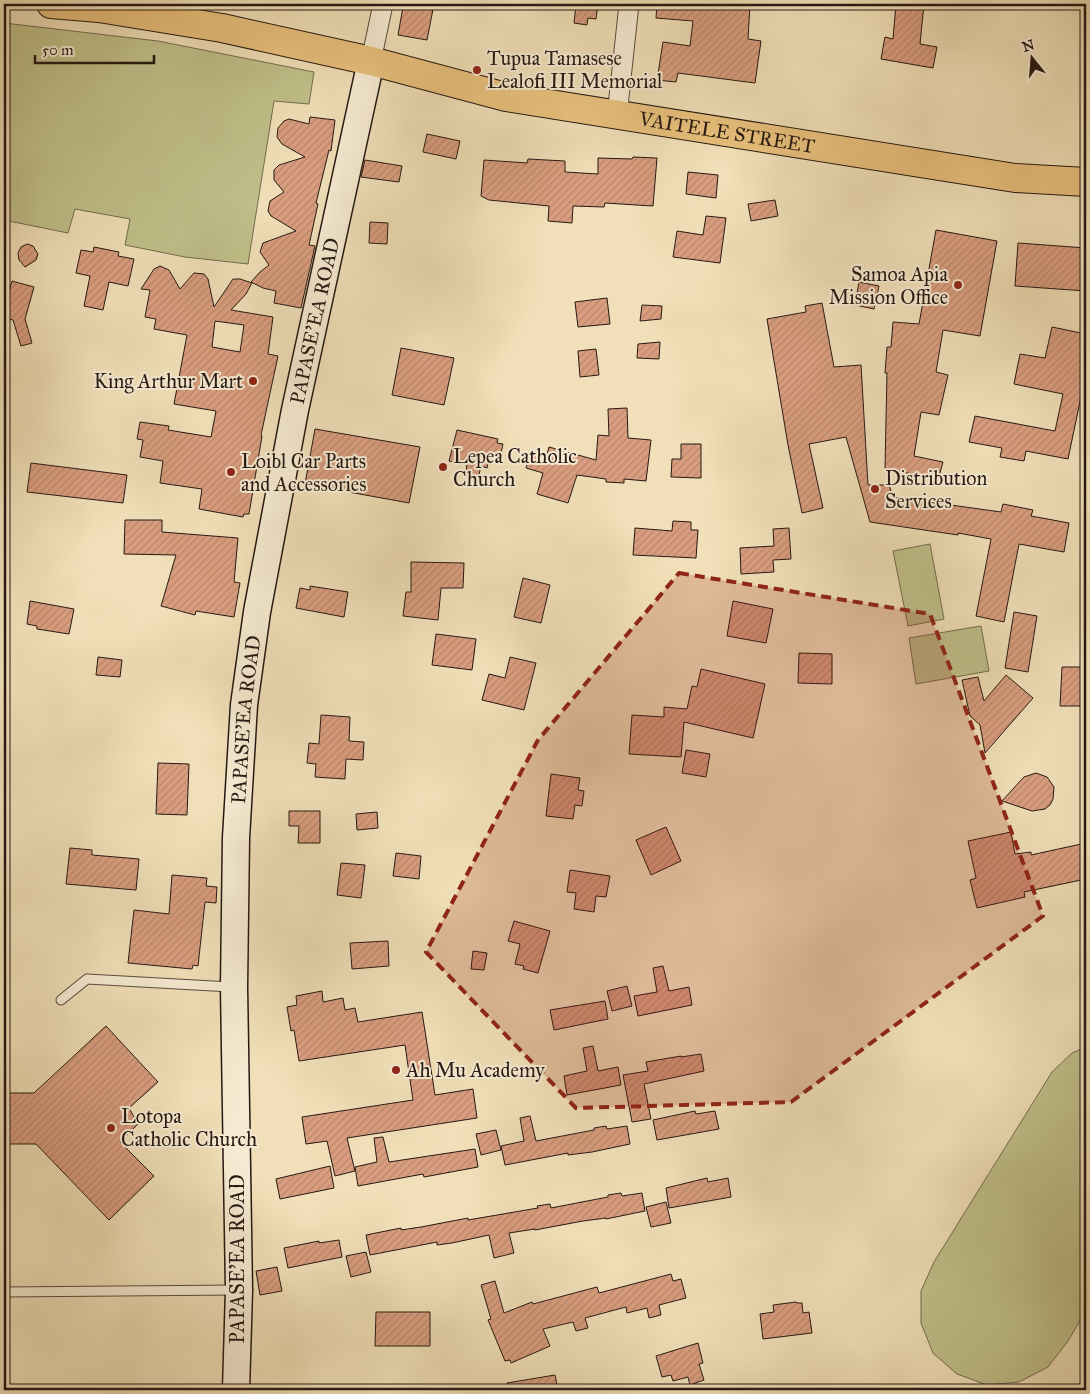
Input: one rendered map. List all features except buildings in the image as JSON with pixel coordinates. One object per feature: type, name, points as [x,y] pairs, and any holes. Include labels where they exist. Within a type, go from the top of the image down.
[{"type":"main road","name":"VAITELE STREET","points":[[51,4],[99,8],[222,28],[371,61],[506,97],[1015,178],[1086,182]]},
{"type":"main road","name":"PAPASE'EA ROAD","points":[[236,1390],[239,1290],[234,987],[236,838],[244,705],[258,612],[295,410],[371,61]]},
{"type":"street","points":[[371,61],[383,4]]},
{"type":"street","points":[[617,116],[629,4]]},
{"type":"lane","points":[[61,1000],[87,979],[234,987]]},
{"type":"lane","points":[[4,1292],[239,1290]]},
{"type":"highlighted area","points":[[679,573],[930,614],[1043,916],[791,1102],[576,1108],[426,952],[538,740]]},
{"type":"green space","points":[[4,23],[158,41],[314,72],[309,104],[274,101],[248,264],[185,257],[125,245],[130,219],[75,209],[68,233],[4,220]]},
{"type":"green space","points":[[930,544],[944,619],[908,626],[893,551]]},
{"type":"green space","points":[[981,626],[989,671],[916,684],[909,638]]},
{"type":"green space","points":[[1086,1047],[1086,1311],[1068,1341],[1048,1367],[1019,1382],[987,1385],[957,1374],[933,1353],[921,1323],[921,1291],[934,1262],[1052,1072],[1072,1053]]},
{"type":"place","name":"Tupua Tamasese Lealofi III Memorial","points":[[477,70]]},
{"type":"place","name":"Samoa Apia Mission Office","points":[[958,285]]},
{"type":"place","name":"King Arthur Mart","points":[[253,381]]},
{"type":"place","name":"Lepea Catholic Church","points":[[443,467]]},
{"type":"place","name":"Loibl Car Parts and Accessories","points":[[231,472]]},
{"type":"place","name":"Distribution Services","points":[[875,489]]},
{"type":"place","name":"Ah Mu Academy","points":[[396,1070]]},
{"type":"place","name":"Lotopa Catholic Church","points":[[111,1128]]}]
